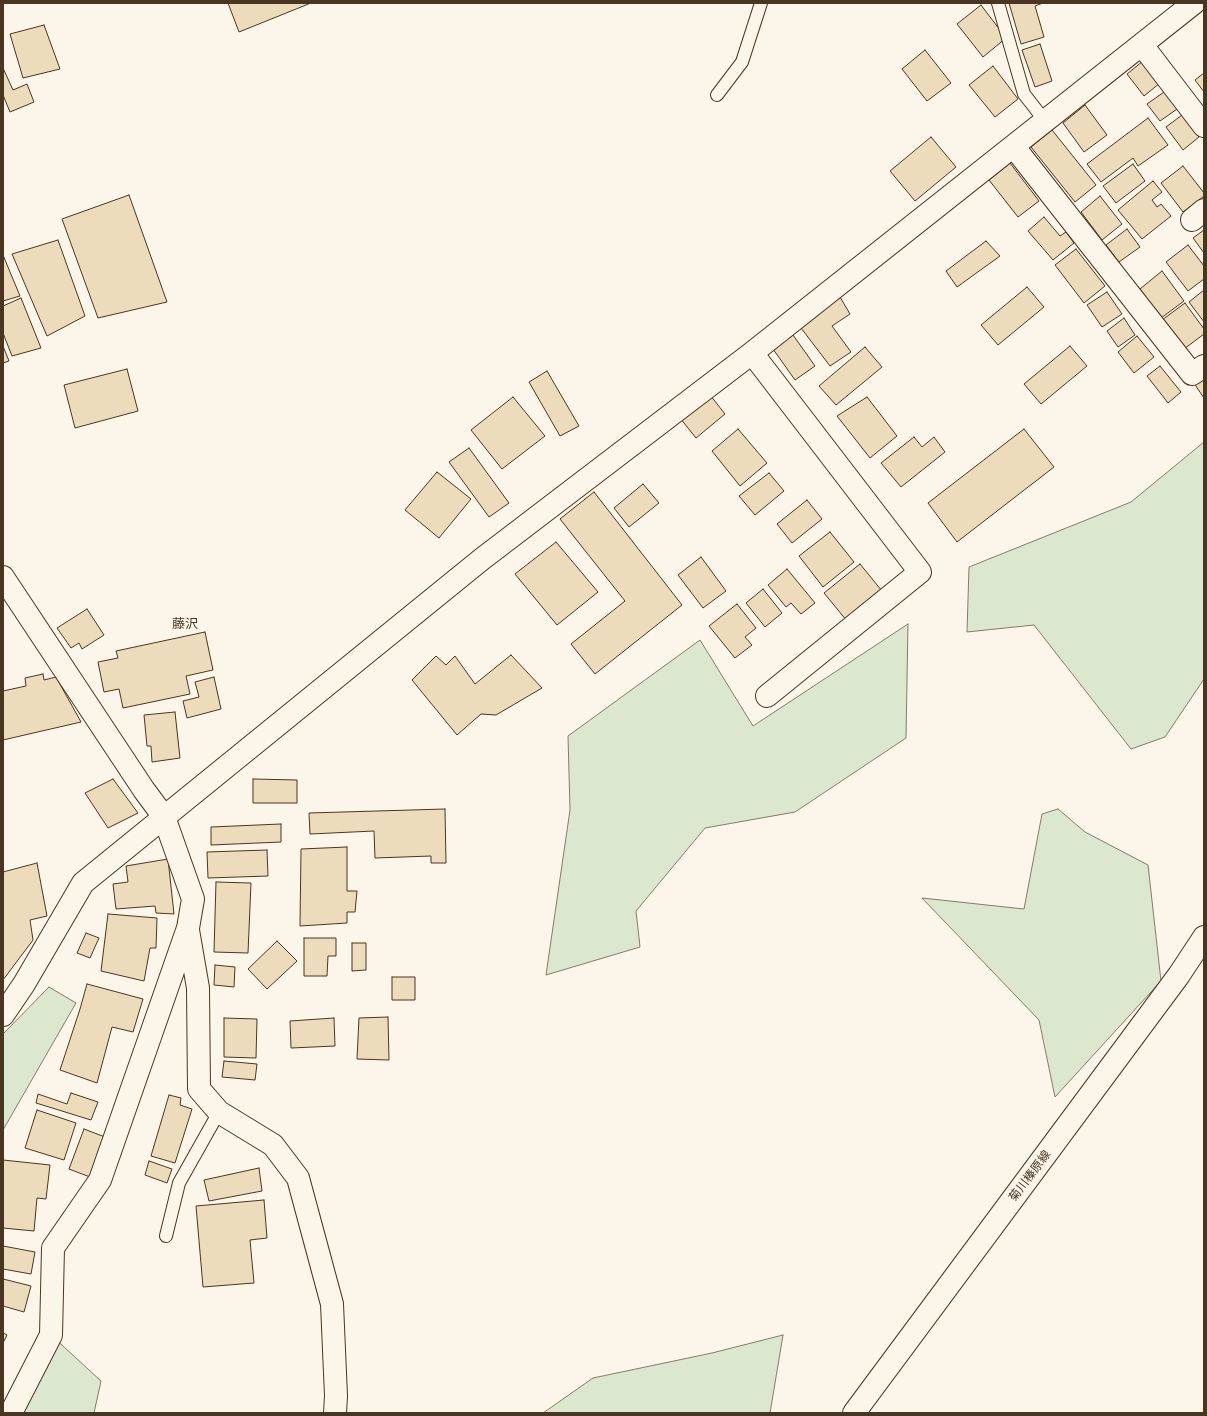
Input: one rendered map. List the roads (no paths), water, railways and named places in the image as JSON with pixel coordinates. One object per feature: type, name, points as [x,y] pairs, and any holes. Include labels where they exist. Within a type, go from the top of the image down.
[{"type":"street","points":[[3,1015],[24,984],[83,883],[482,559],[752,353],[1194,3]]},
{"type":"street","points":[[1142,45],[1204,126]]},
{"type":"street","points":[[1014,146],[1192,374],[1204,366]]},
{"type":"street","points":[[752,353],[920,572],[767,696]]},
{"type":"street","points":[[3,577],[144,790],[164,817],[193,899],[188,928],[100,1180],[53,1248],[50,1335],[11,1413]]},
{"type":"street","points":[[188,928],[198,988],[199,1089],[219,1112],[273,1145],[298,1178],[332,1304],[336,1413]]},
{"type":"street","name":"菊川榛原線","points":[[854,1413],[1174,982],[1204,937]]},
{"type":"lane","points":[[717,94],[742,62],[761,3]]},
{"type":"lane","points":[[998,3],[1024,94],[1045,121]]},
{"type":"lane","points":[[166,1236],[179,1183],[219,1112]]},
{"type":"district","name":"藤沢","points":[[185,624]]}]
